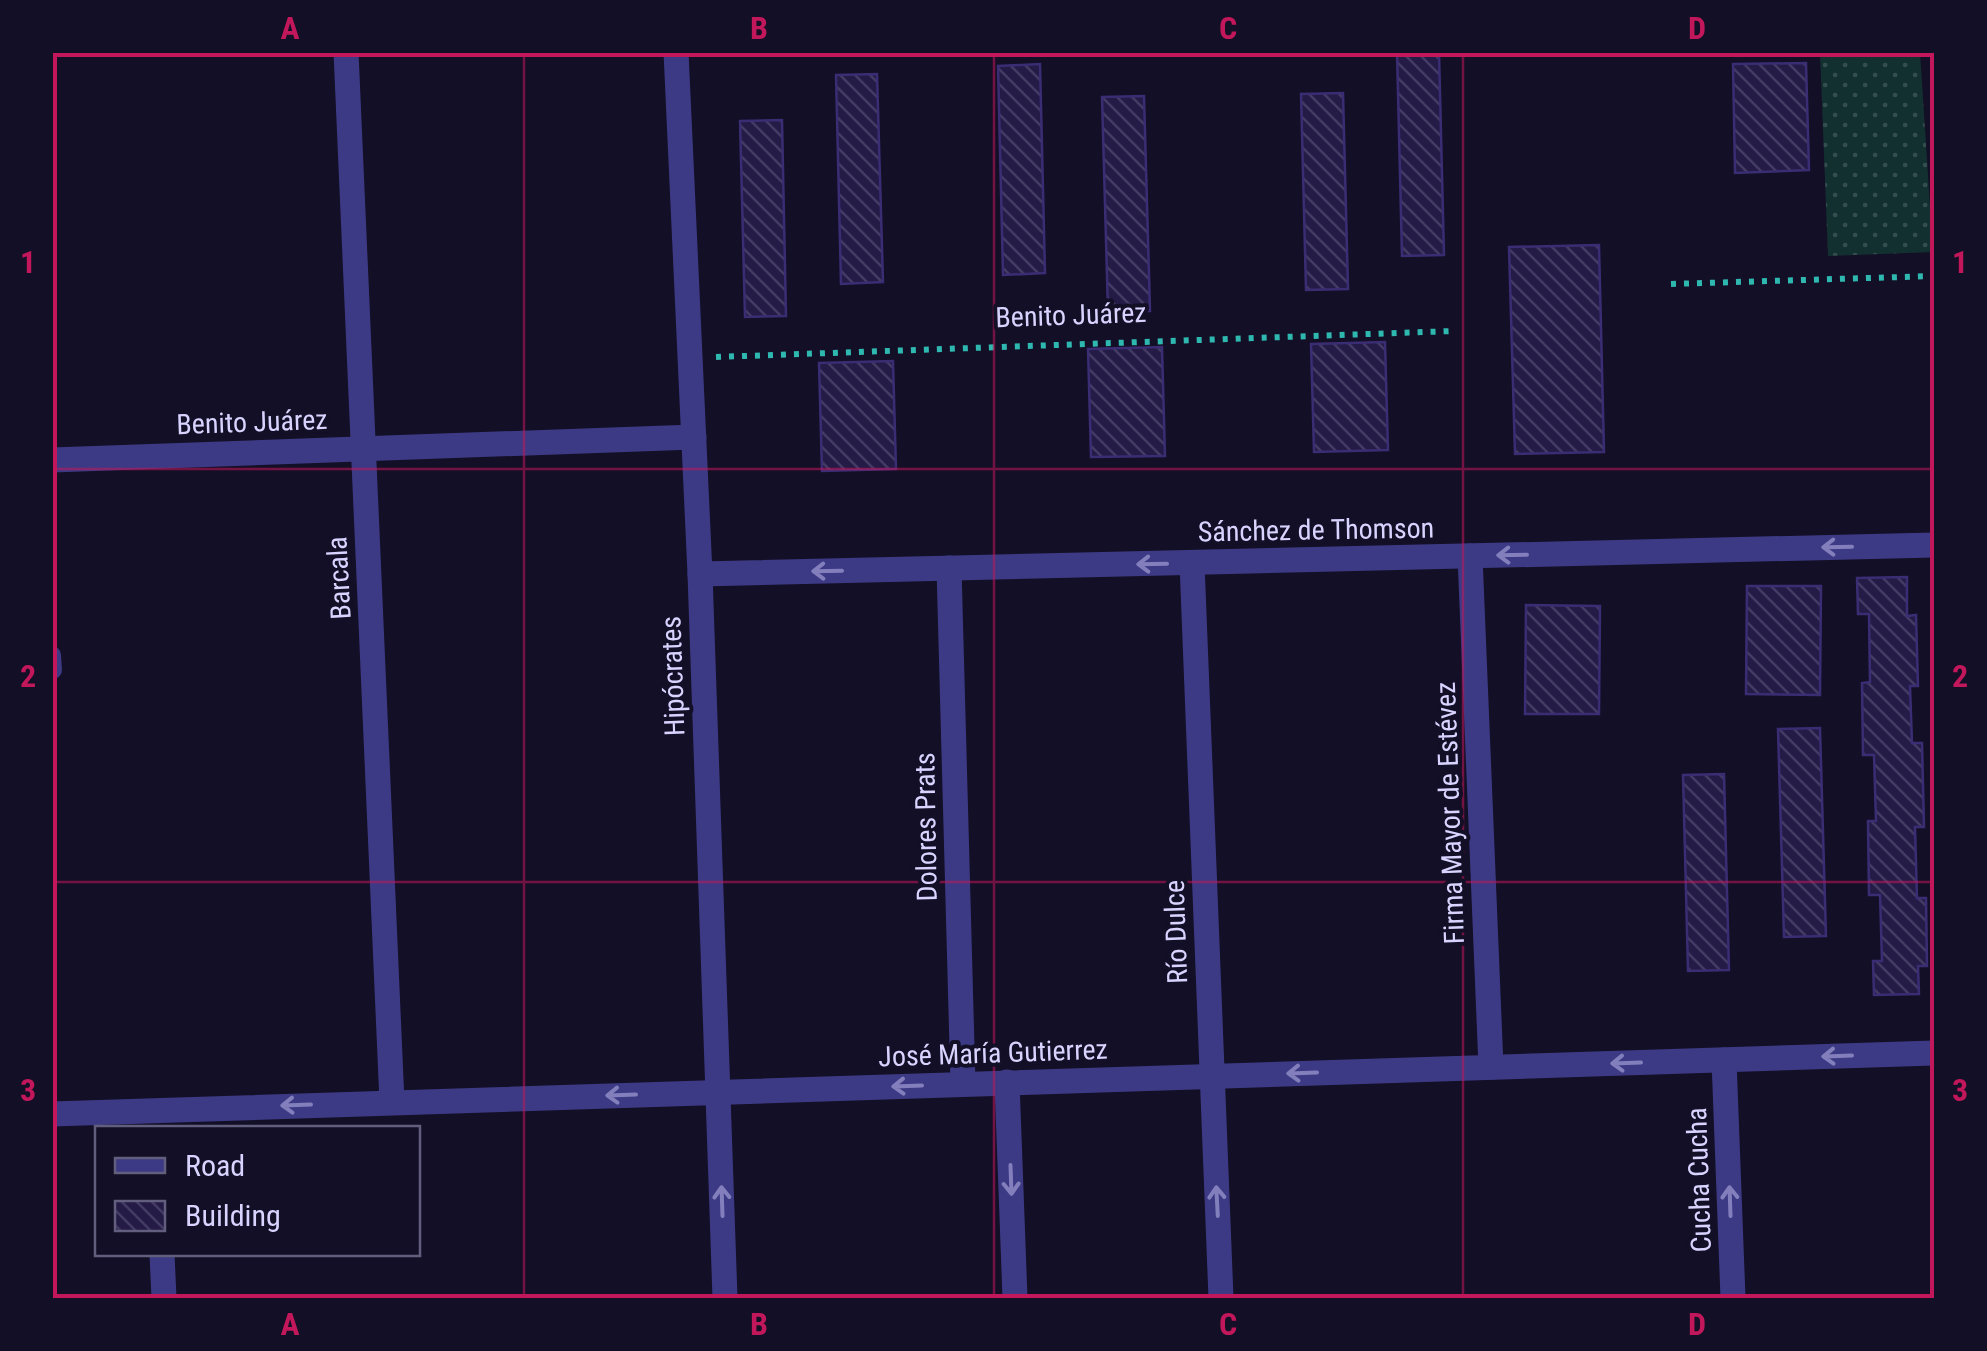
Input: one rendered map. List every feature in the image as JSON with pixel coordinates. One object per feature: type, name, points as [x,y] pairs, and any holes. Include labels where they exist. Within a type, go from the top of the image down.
[{"type":"street","name":"Barcala","points":[[346,52],[392,1102]]},
{"type":"street","name":"Hipócrates","points":[[676,52],[700,574],[726,1298]]},
{"type":"street","name":"Benito Juárez","points":[[52,460],[694,438]]},
{"type":"street","name":"Sánchez de Thomson","points":[[700,574],[1934,544]]},
{"type":"street","name":"Firma Mayor de Estévez","points":[[1470,556],[1491,1067]]},
{"type":"street","name":"Río Dulce","points":[[1192,563],[1222,1298]]},
{"type":"street","name":"Dolores Prats","points":[[949,568],[962,1084]]},
{"type":"street","name":"José María Gutierrez","points":[[52,1114],[157,1119],[392,1102],[1934,1053]]},
{"type":"street","name":"Cucha Cucha","points":[[1724,1060],[1734,1298]]},
{"type":"street","points":[[1008,1082],[1016,1298]]},
{"type":"street","points":[[162,1256],[164,1298]]},
{"type":"lane","points":[[52,655],[53,670]]},
{"type":"path","points":[[1671,284],[1934,276]]},
{"type":"path","name":"Benito Juárez","points":[[690,358],[1454,331]]},
{"type":"green space","points":[[1820,53],[1920,53],[1933,252],[1828,256]]},
{"type":"building","points":[[1397,52],[1439,52],[1444,255],[1402,256]]},
{"type":"building","points":[[1806,63],[1809,170],[1735,173],[1733,64]]},
{"type":"building","points":[[1040,64],[1045,273],[1003,275],[998,66]]},
{"type":"building","points":[[877,74],[883,282],[841,284],[836,75]]},
{"type":"building","points":[[1343,93],[1348,289],[1306,290],[1301,94]]},
{"type":"building","points":[[1144,96],[1150,311],[1108,312],[1102,97]]},
{"type":"building","points":[[782,120],[786,316],[745,317],[740,121]]},
{"type":"building","points":[[1599,245],[1604,452],[1515,454],[1509,247]]},
{"type":"building","points":[[1385,342],[1388,450],[1314,452],[1311,344]]},
{"type":"building","points":[[1162,347],[1165,456],[1091,457],[1088,349]]},
{"type":"building","points":[[893,361],[896,469],[822,471],[819,363]]},
{"type":"building","points":[[1907,577],[1907,616],[1916,615],[1918,686],[1910,686],[1912,743],[1922,743],[1924,827],[1915,827],[1917,898],[1926,898],[1927,966],[1918,966],[1919,994],[1874,995],[1873,961],[1882,961],[1880,895],[1869,895],[1868,821],[1876,821],[1874,755],[1863,755],[1862,683],[1870,682],[1869,614],[1858,614],[1857,578]]},
{"type":"building","points":[[1747,586],[1821,586],[1820,695],[1746,694]]},
{"type":"building","points":[[1526,605],[1600,606],[1599,714],[1525,714]]},
{"type":"building","points":[[1820,728],[1826,936],[1784,937],[1778,729]]},
{"type":"building","points":[[1724,774],[1729,970],[1688,971],[1683,775]]}]
